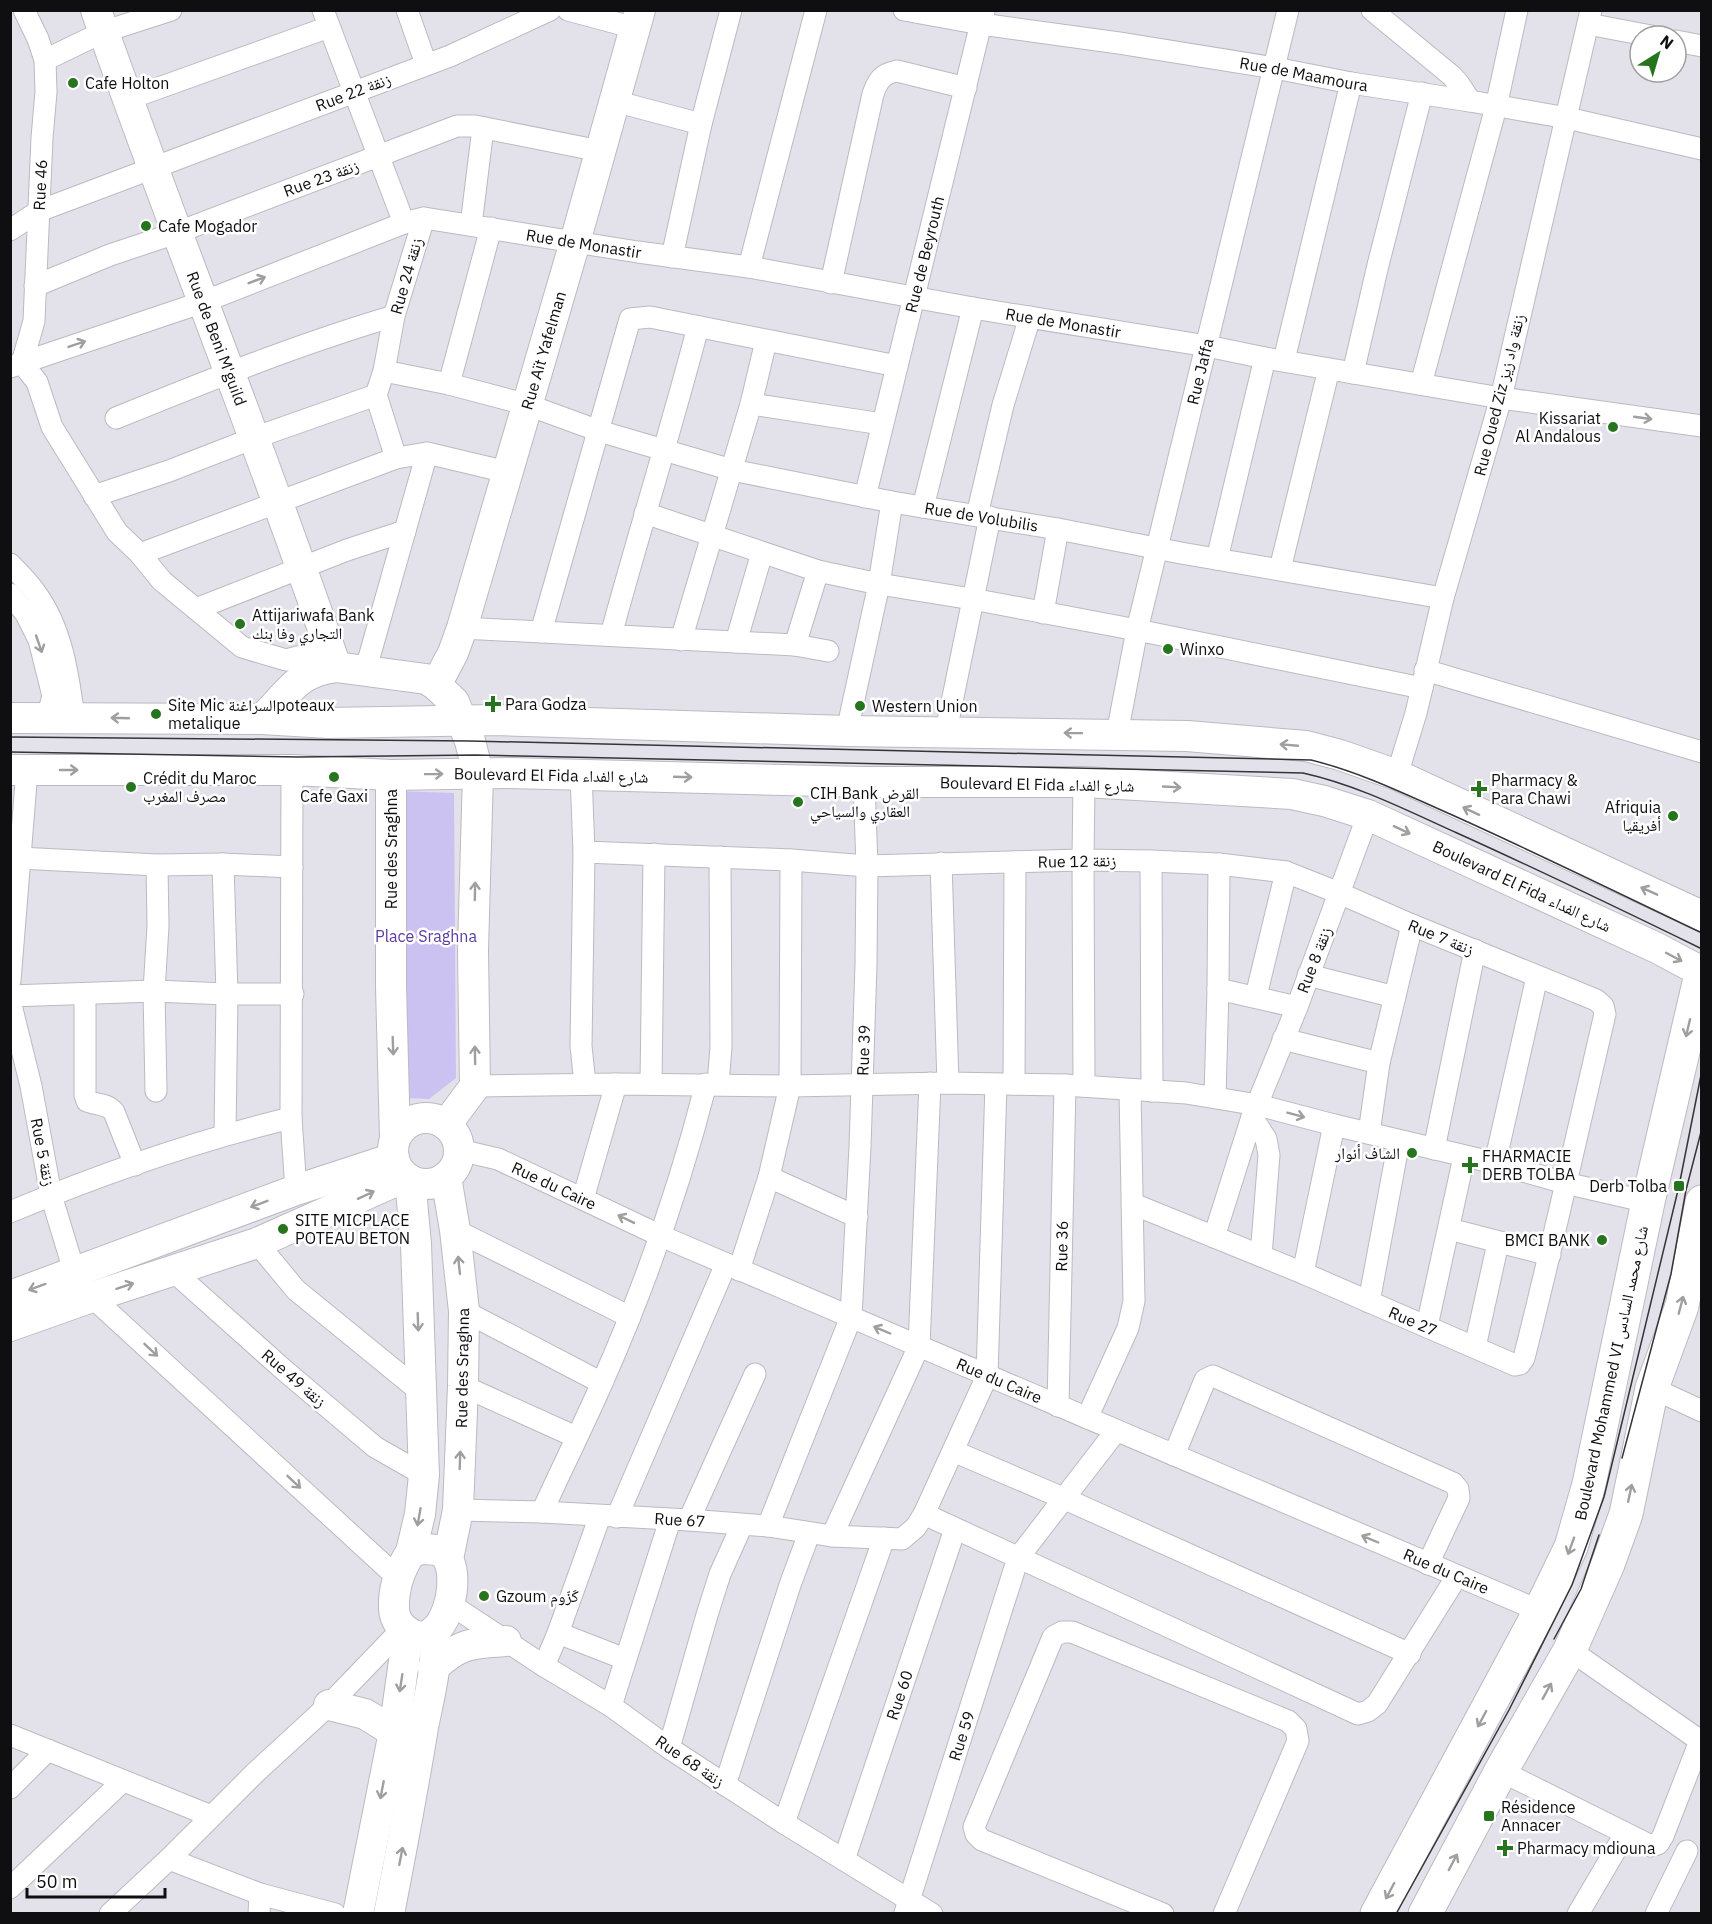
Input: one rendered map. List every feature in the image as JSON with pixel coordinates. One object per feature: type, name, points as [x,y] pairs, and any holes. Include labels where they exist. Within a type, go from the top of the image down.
[{"type":"main road","name":"Boulevard Mohammed VI شارع محمد السادس","points":[[1377,1914],[1540,1611],[1571,1546],[1587,1494],[1648,1202],[1701,971]]},
{"type":"main road","points":[[1425,1914],[1501,1771],[1570,1650],[1608,1564],[1626,1514],[1652,1388],[1682,1306],[1701,1202]]},
{"type":"street","name":"Rue 46","points":[[16,365],[34,321],[46,92],[45,60],[24,10]]},
{"type":"street","points":[[45,60],[100,21],[171,10]]},
{"type":"street","points":[[407,10],[426,64]]},
{"type":"street","name":"Rue 22 زنقة","points":[[10,230],[39,211],[480,44],[550,10]]},
{"type":"street","points":[[568,10],[637,20]]},
{"type":"street","points":[[672,257],[700,124],[731,10]]},
{"type":"street","points":[[749,267],[816,10]]},
{"type":"street","name":"Rue de Maamoura","points":[[904,10],[982,17],[1351,83],[1470,101],[1567,118],[1701,148]]},
{"type":"street","name":"Rue Jaffa","points":[[1117,734],[1137,630],[1288,10]]},
{"type":"street","points":[[1372,10],[1452,76],[1460,84],[1470,101]]},
{"type":"street","points":[[1421,384],[1496,106],[1511,14]]},
{"type":"street","name":"Rue de Beyrouth","points":[[865,497],[982,17]]},
{"type":"street","points":[[1589,17],[1628,29]]},
{"type":"street","name":"Rue Oued Ziz زنقة واد زيز","points":[[1396,775],[1424,679],[1443,598],[1502,398],[1589,17]]},
{"type":"street","points":[[128,99],[326,19],[379,157],[413,220]]},
{"type":"street","name":"Rue Aït Yafelman","points":[[436,685],[453,653],[462,628],[575,242],[637,20]]},
{"type":"street","name":"Rue de Beni M'guild","points":[[100,21],[176,233],[278,501],[333,658]]},
{"type":"street","points":[[831,283],[873,94],[880,78],[887,73],[897,71],[966,88]]},
{"type":"street","points":[[1217,559],[1351,83]]},
{"type":"street","points":[[1353,373],[1422,93]]},
{"type":"street","points":[[614,101],[700,124]]},
{"type":"street","name":"Rue 23 زنقة","points":[[35,286],[110,255],[176,233],[457,126],[475,126]]},
{"type":"street","points":[[448,384],[481,227],[475,126],[600,151]]},
{"type":"street","name":"Rue de Monastir","points":[[413,220],[481,227],[749,267],[915,298],[1207,345],[1329,369],[1502,398],[1701,426]]},
{"type":"street","name":"Rue 24 زنقة","points":[[16,365],[203,302],[413,220]]},
{"type":"street","name":"Rue 24 زنقة","points":[[376,395],[384,371],[413,220]]},
{"type":"street","points":[[923,507],[973,308]]},
{"type":"street","points":[[116,418],[230,372],[343,331],[394,316]]},
{"type":"street","points":[[542,632],[630,318],[650,317],[897,366]]},
{"type":"street","points":[[946,731],[972,599],[983,516],[1003,405],[1030,317]]},
{"type":"street","points":[[611,635],[698,327]]},
{"type":"street","points":[[681,640],[751,404],[766,341]]},
{"type":"street","points":[[16,365],[37,382],[52,427],[117,532],[140,554],[162,581],[242,647],[265,655],[293,660],[333,658],[365,672],[426,679],[454,702],[475,754],[478,773],[473,950],[475,1086],[453,1137],[454,1168],[446,1177],[438,1182],[427,1184],[401,1163],[400,1130],[417,1119],[428,1118],[453,1137]]},
{"type":"street","points":[[1280,569],[1329,369]]},
{"type":"street","name":"Rue de Volubilis","points":[[384,371],[448,384],[528,405],[599,431],[732,470],[892,502],[1058,529],[1443,598]]},
{"type":"street","points":[[94,496],[376,395],[396,458]]},
{"type":"street","points":[[751,404],[882,424]]},
{"type":"street","points":[[140,554],[396,458],[427,453],[507,472]]},
{"type":"street","points":[[365,672],[427,453]]},
{"type":"street","points":[[848,731],[879,584],[892,502]]},
{"type":"street","points":[[645,513],[818,571],[1137,630],[1424,679],[1701,752]]},
{"type":"street","points":[[1043,613],[1058,529]]},
{"type":"street","points":[[196,609],[300,568],[405,531]]},
{"type":"street","points":[[736,642],[762,553]]},
{"type":"street","points":[[10,564],[36,593],[50,617],[62,648],[60,717]]},
{"type":"street","points":[[795,645],[818,571]]},
{"type":"street","points":[[10,594],[26,614],[39,640],[60,717]]},
{"type":"street","points":[[462,628],[795,645],[828,651]]},
{"type":"street","points":[[262,719],[302,677],[324,668],[333,658]]},
{"type":"street","points":[[10,718],[262,719],[328,723],[494,720],[848,731],[1187,736],[1306,746],[1340,755],[1396,775],[1701,916]]},
{"type":"street","points":[[10,981],[20,858],[19,770]]},
{"type":"street","name":"Boulevard El Fida شارع الفداء","points":[[19,770],[292,770],[391,775],[581,774],[864,782],[1084,782],[1292,794],[1368,814],[1657,948],[1701,971]]},
{"type":"street","points":[[292,770],[291,1118],[296,1190]]},
{"type":"street","points":[[581,774],[584,852],[581,1046],[585,1084]]},
{"type":"street","name":"Rue des Sraghna","points":[[391,775],[391,987],[401,1163],[416,1244],[423,1474],[420,1514],[405,1565]]},
{"type":"street","name":"Rue 39","points":[[768,1526],[851,1317],[866,964],[867,866],[864,782]]},
{"type":"street","name":"Rue 36","points":[[1058,1406],[1074,1086],[1084,782]]},
{"type":"street","name":"Rue 8 زنقة","points":[[1214,1237],[1255,1111],[1368,814]]},
{"type":"street","name":"Rue 12 زنقة","points":[[584,852],[791,860],[867,866],[1083,860],[1151,861],[1219,864],[1286,872]]},
{"type":"street","points":[[651,1084],[654,855]]},
{"type":"street","points":[[542,1512],[630,1317],[661,1236],[712,1084],[721,1047],[720,857]]},
{"type":"street","points":[[20,858],[157,865],[223,864],[292,867]]},
{"type":"street","points":[[544,1666],[608,1516],[732,1267],[769,1177],[790,1086],[791,860]]},
{"type":"street","points":[[1151,861],[1152,1091]]},
{"type":"street","points":[[784,1823],[893,1538],[916,1527],[924,1514],[987,1376],[1005,1084],[1015,862]]},
{"type":"street","points":[[832,1536],[919,1346],[939,1083],[941,863]]},
{"type":"street","points":[[223,864],[227,994],[225,1134]]},
{"type":"street","points":[[1215,1097],[1219,864]]},
{"type":"street","points":[[156,1091],[154,991],[158,926],[157,865]]},
{"type":"street","points":[[1256,996],[1286,872]]},
{"type":"street","name":"Rue 7 زنقة","points":[[1286,872],[1596,1000]]},
{"type":"street","points":[[1369,1133],[1379,1063],[1412,925]]},
{"type":"street","points":[[1434,1149],[1475,950]]},
{"type":"street","points":[[1308,975],[1395,997]]},
{"type":"street","points":[[1495,1163],[1537,977]]},
{"type":"street","points":[[1218,989],[1296,1007]]},
{"type":"street","points":[[10,996],[154,991],[292,994]]},
{"type":"street","points":[[85,994],[85,1095],[87,1101],[104,1105],[114,1112],[135,1165]]},
{"type":"street","name":"Rue 27","points":[[1133,1204],[1303,1273],[1515,1365],[1520,1364],[1524,1358],[1550,1255],[1605,1014],[1603,1006],[1596,1000]]},
{"type":"street","name":"Rue 5 زنقة","points":[[10,1001],[30,1086],[51,1195],[83,1285]]},
{"type":"street","points":[[1283,1039],[1379,1063]]},
{"type":"street","points":[[475,1086],[585,1084],[790,1086],[939,1083],[1074,1086],[1215,1097],[1255,1111],[1369,1133],[1648,1202]]},
{"type":"street","points":[[583,1199],[616,1084]]},
{"type":"street","points":[[1087,1418],[1128,1328],[1134,1301],[1130,1090]]},
{"type":"street","points":[[1255,1111],[1266,1139],[1269,1155],[1261,1256]]},
{"type":"street","points":[[10,1212],[51,1195],[225,1134],[291,1118]]},
{"type":"street","points":[[1303,1273],[1334,1125]]},
{"type":"street","name":"Rue du Caire","points":[[453,1137],[661,1236],[732,1267],[1540,1611]]},
{"type":"street","points":[[1369,1302],[1399,1141]]},
{"type":"street","points":[[1426,1326],[1464,1157]]},
{"type":"street","points":[[10,1326],[83,1285],[296,1190],[401,1163]]},
{"type":"street","points":[[10,1296],[173,1271],[257,1243],[401,1163]]},
{"type":"street","name":"Rue des Sraghna","points":[[446,1177],[455,1230],[464,1311],[458,1510],[448,1559]]},
{"type":"street","points":[[769,1177],[857,1217]]},
{"type":"street","points":[[1449,1229],[1550,1255]]},
{"type":"street","points":[[455,1230],[630,1317]]},
{"type":"street","points":[[257,1243],[296,1290],[421,1392]]},
{"type":"street","points":[[1475,1347],[1498,1243]]},
{"type":"street","name":"Rue 49 زنقة","points":[[173,1271],[375,1447],[423,1474]]},
{"type":"street","points":[[83,1285],[405,1565]]},
{"type":"street","points":[[464,1311],[602,1383]]},
{"type":"street","points":[[611,1706],[625,1659],[680,1520],[755,1374]]},
{"type":"street","points":[[1174,1455],[1205,1380],[1213,1376],[1453,1483],[1458,1489],[1459,1498],[1428,1564]]},
{"type":"street","points":[[463,1386],[576,1437]]},
{"type":"street","points":[[1652,1388],[1701,1411]]},
{"type":"street","name":"Rue 59","points":[[907,1907],[1018,1558],[1116,1431]]},
{"type":"street","points":[[953,1451],[1410,1654]]},
{"type":"street","name":"Rue 67","points":[[458,1510],[680,1520],[768,1526],[832,1536],[893,1538]]},
{"type":"street","points":[[924,1514],[1358,1714],[1368,1711],[1377,1704],[1457,1576]]},
{"type":"street","points":[[669,1748],[720,1574],[742,1525]]},
{"type":"street","name":"Rue 60","points":[[844,1860],[955,1529]]},
{"type":"street","points":[[725,1785],[809,1533]]},
{"type":"street","points":[[110,1914],[329,1705],[415,1631],[446,1617],[450,1604],[452,1579],[448,1559],[439,1551],[430,1549],[405,1565],[394,1608],[397,1623],[415,1631],[436,1641],[405,1835],[389,1914]]},
{"type":"street","name":"Rue 68 زنقة","points":[[450,1604],[544,1666],[611,1706],[669,1748],[844,1860],[907,1907],[932,1914]]},
{"type":"street","points":[[358,1914],[415,1631]]},
{"type":"street","points":[[1162,1914],[1125,1907],[982,1840],[976,1834],[974,1827],[1053,1637],[1062,1632],[1072,1632],[1288,1721],[1296,1729],[1298,1741],[1224,1914]]},
{"type":"street","points":[[558,1633],[625,1659]]},
{"type":"street","points":[[433,1668],[454,1650],[465,1645],[506,1641]]},
{"type":"street","points":[[1570,1650],[1701,1742],[1656,1839]]},
{"type":"street","points":[[329,1705],[365,1714],[394,1732]]},
{"type":"street","points":[[10,1735],[211,1816]]},
{"type":"street","points":[[10,1788],[48,1750]]},
{"type":"street","points":[[1501,1771],[1625,1834],[1656,1839],[1694,1857],[1656,1914]]},
{"type":"street","points":[[10,1888],[123,1781]]},
{"type":"street","points":[[1578,1914],[1625,1834]]},
{"type":"street","points":[[169,1859],[260,1904],[335,1914]]},
{"type":"green space","name":"Place Sraghna","points":[[396,791],[454,793],[456,1078],[429,1099],[407,1098]]},
{"type":"tram line","points":[[10,737],[470,741],[1311,760],[1365,777],[1416,799],[1702,933]]},
{"type":"tram line","points":[[10,752],[299,757],[475,755],[1303,773],[1343,784],[1400,807],[1549,875],[1702,949]]},
{"type":"tram line","points":[[1396,1914],[1509,1710],[1572,1585],[1604,1497],[1679,1186],[1702,1070]]},
{"type":"tram line","points":[[1622,1458],[1671,1274],[1686,1190],[1702,1128]]},
{"type":"tram line","points":[[1554,1639],[1581,1589],[1599,1535]]},
{"type":"place","name":"Cafe Holton","points":[[73,83]]},
{"type":"place","name":"Cafe Mogador","points":[[146,226]]},
{"type":"place","name":"Kissariat Al Andalous","points":[[1613,427]]},
{"type":"place","name":"Attijariwafa Bank التجاري وفا بنك","points":[[240,624]]},
{"type":"place","name":"Winxo","points":[[1168,649]]},
{"type":"place","name":"Para Godza","points":[[493,704]]},
{"type":"place","name":"Western Union","points":[[860,706]]},
{"type":"place","name":"Site Mic السراغنةpoteaux metalique","points":[[156,714]]},
{"type":"place","name":"Cafe Gaxi","points":[[334,777]]},
{"type":"place","name":"Crédit du Maroc مصرف المغرب","points":[[131,787]]},
{"type":"place","name":"Pharmacy & Para Chawi","points":[[1479,789]]},
{"type":"place","name":"CIH Bank القرض العقاري والسياحي","points":[[798,802]]},
{"type":"place","name":"Afriquia أفريقيا","points":[[1673,816]]},
{"type":"place","name":"الشاف أنوار","points":[[1412,1153]]},
{"type":"place","name":"FHARMACIE DERB TOLBA","points":[[1470,1165]]},
{"type":"place","name":"Derb Tolba","points":[[1679,1186]]},
{"type":"place","name":"SITE MICPLACE POTEAU BETON","points":[[283,1229]]},
{"type":"place","name":"BMCI BANK","points":[[1602,1240]]},
{"type":"place","name":"Gzoum كَزّوم","points":[[484,1596]]},
{"type":"place","name":"Résidence Annacer","points":[[1489,1816]]},
{"type":"place","name":"Pharmacy mdiouna","points":[[1505,1848]]}]
